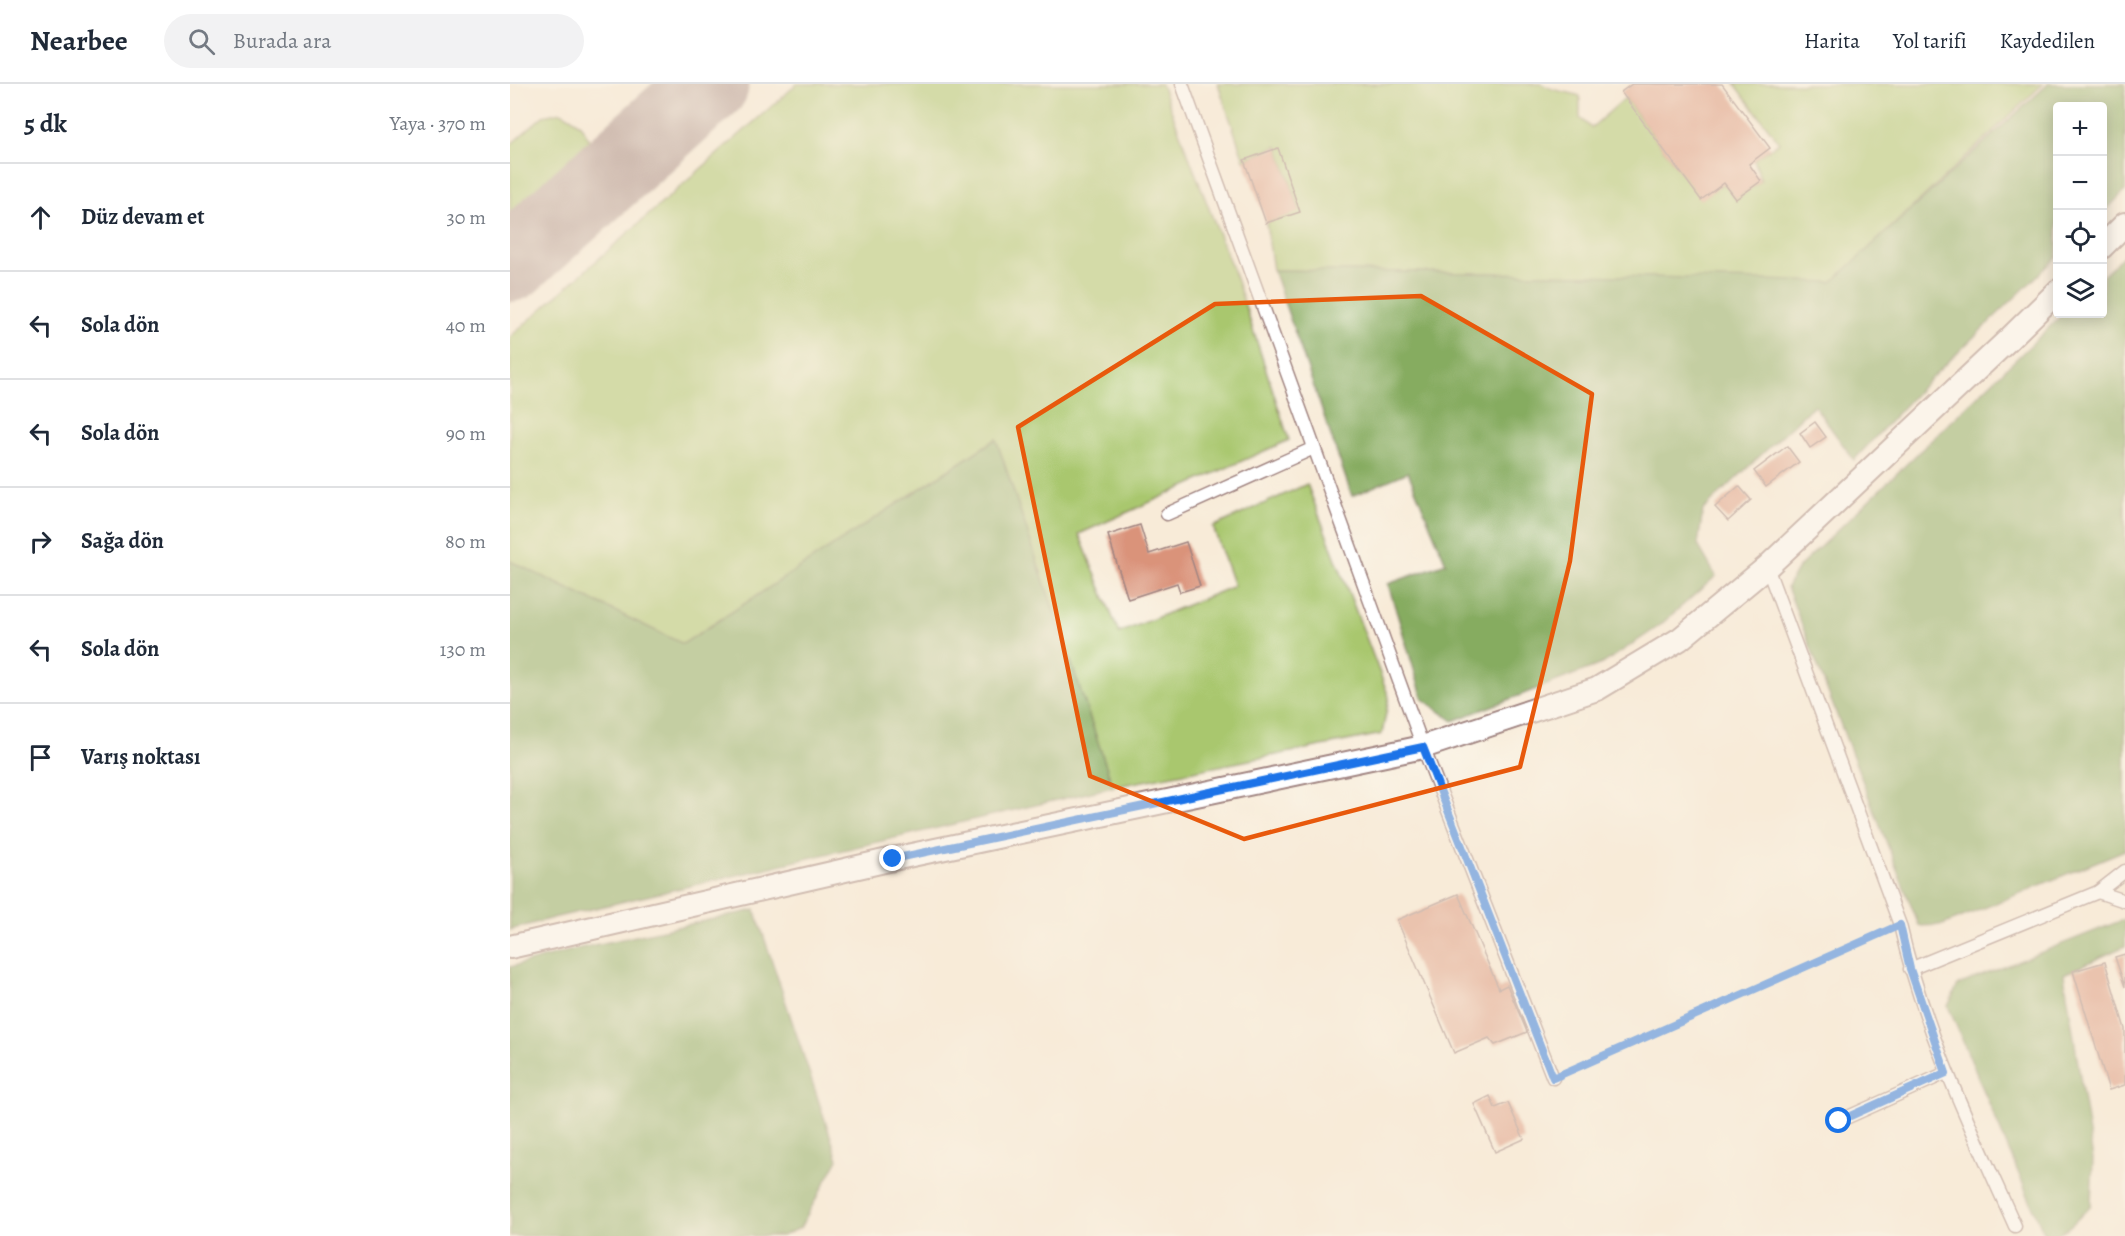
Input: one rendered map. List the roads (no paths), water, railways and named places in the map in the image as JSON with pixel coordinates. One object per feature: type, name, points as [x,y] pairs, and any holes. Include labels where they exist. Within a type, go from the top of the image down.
[{"type":"street","points":[[2107,243],[2125,224]]},
{"type":"street","points":[[510,947],[893,859],[1423,747],[1597,689],[1680,639],[1767,567],[2053,296]]},
{"type":"lane","points":[[1182,84],[1423,747],[1553,1078]]},
{"type":"lane","points":[[1167,513],[1314,448]]},
{"type":"lane","points":[[1767,567],[1900,925],[1910,969],[1946,1073],[2015,1226]]},
{"type":"lane","points":[[1910,969],[2098,892],[2125,871]]},
{"type":"lane","points":[[2098,892],[2125,901]]},
{"type":"lane","points":[[1839,1121],[1946,1073]]}]
